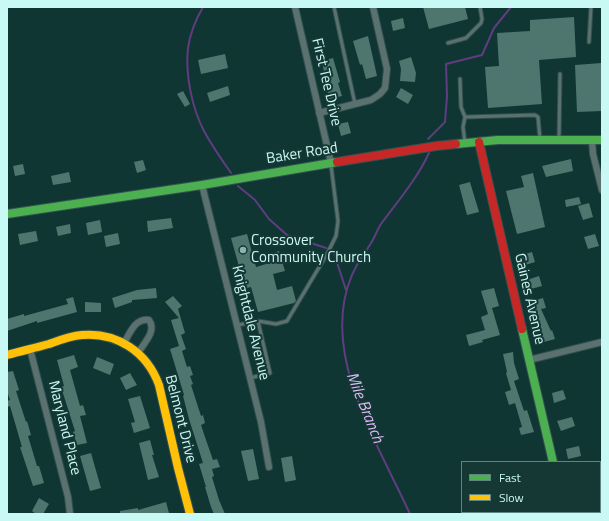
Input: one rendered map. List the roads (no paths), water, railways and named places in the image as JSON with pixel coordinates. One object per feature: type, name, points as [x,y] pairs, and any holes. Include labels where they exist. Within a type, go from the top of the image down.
[{"type":"street","name":"First Tee Drive","points":[[295,7],[331,163]]},
{"type":"street","points":[[320,113],[371,100],[380,94],[385,88],[387,69],[373,7]]},
{"type":"street","name":"Baker Road","points":[[7,214],[202,185],[436,146],[540,139],[602,140]]},
{"type":"street","points":[[592,140],[602,190]]},
{"type":"street","name":"Gaines Avenue","points":[[479,142],[553,461]]},
{"type":"street","name":"Knightdale Avenue","points":[[202,185],[261,422],[269,468]]},
{"type":"street","points":[[124,343],[137,322],[143,319],[149,320],[152,324],[152,332],[138,353]]},
{"type":"street","name":"Belmont Drive","points":[[7,355],[84,335],[107,336],[124,343],[138,353],[154,373],[160,390],[183,491],[190,514]]},
{"type":"street","points":[[529,360],[602,342]]},
{"type":"street","name":"Maryland Place","points":[[30,349],[68,497],[70,514]]},
{"type":"lane","points":[[334,7],[355,104]]},
{"type":"lane","points":[[448,43],[466,38],[481,22],[480,7]]},
{"type":"lane","points":[[589,42],[591,7]]},
{"type":"lane","points":[[559,139],[560,74]]},
{"type":"lane","points":[[460,79],[461,107],[465,118],[463,127],[465,143]]},
{"type":"lane","points":[[465,118],[535,115],[538,117],[540,139]]},
{"type":"lane","points":[[238,325],[258,321],[276,324],[287,321],[327,254],[336,236],[338,221],[331,163]]},
{"type":"lane","points":[[250,378],[270,373],[258,321]]},
{"type":"waterway","name":"Mile Branch","points":[[203,7],[190,37],[188,48],[187,58],[190,91],[196,112],[204,131],[231,173]]},
{"type":"waterway","points":[[428,139],[445,122],[447,96],[446,64],[482,55],[494,28],[511,7]]},
{"type":"waterway","name":"Mile Branch","points":[[410,514],[381,455],[354,391],[346,358],[342,326],[346,294],[358,263],[381,224],[413,181],[429,153]]},
{"type":"waterway","name":"Mile Branch","points":[[238,186],[255,200],[269,219],[287,235],[326,248]]},
{"type":"waterway","name":"Mile Branch","points":[[333,250],[346,290]]},
{"type":"place","name":"Crossover Community Church","points":[[243,250]]}]
